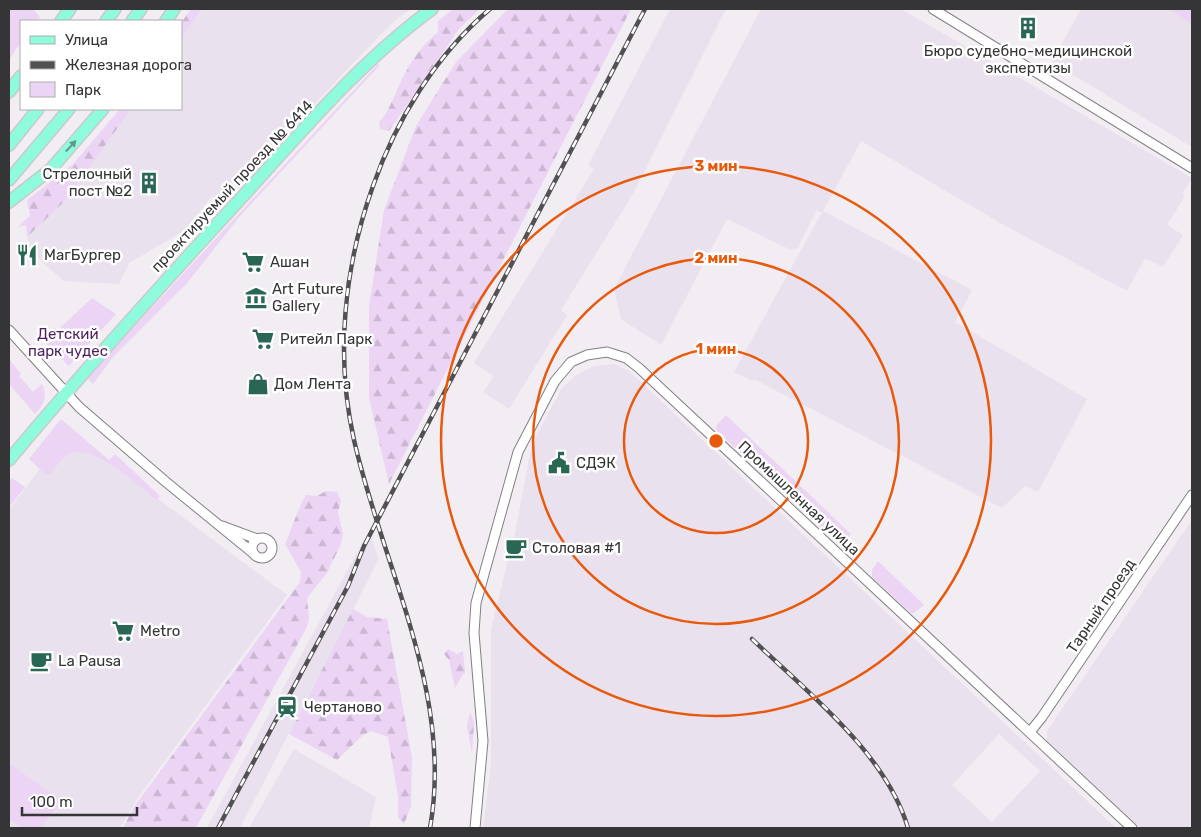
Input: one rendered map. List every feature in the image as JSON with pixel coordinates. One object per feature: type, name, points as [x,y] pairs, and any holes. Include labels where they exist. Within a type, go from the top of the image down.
[{"type":"main road","points":[[62,20],[70,9]]},
{"type":"main road","points":[[107,20],[115,9]]},
{"type":"main road","points":[[133,20],[141,9]]},
{"type":"main road","points":[[167,20],[174,9]]},
{"type":"main road","name":"проектируемый проезд № 6414","points":[[9,460],[64,392],[301,132],[355,76],[432,9]]},
{"type":"main road","points":[[9,93],[20,77]]},
{"type":"main road","points":[[9,93],[20,87]]},
{"type":"main road","points":[[9,145],[37,110]]},
{"type":"main road","points":[[9,180],[67,110]]},
{"type":"main road","points":[[9,202],[51,169],[102,110]]},
{"type":"street","points":[[933,9],[1192,168]]},
{"type":"street","points":[[9,330],[64,392],[216,524],[258,557],[265,557],[272,550],[271,544],[267,539],[257,538],[216,524]]},
{"type":"street","name":"Промышленная улица","points":[[474,828],[483,741],[474,650],[476,603],[509,479],[523,440],[563,369],[579,358],[595,353],[616,354],[626,358],[639,368],[1132,828]]},
{"type":"street","name":"Тарный проезд","points":[[1030,732],[1042,718],[1192,495]]},
{"type":"street","points":[[253,553],[253,543],[257,538]]},
{"type":"shaded area","points":[[202,9],[411,9],[399,17],[381,34],[220,203],[212,196],[185,230],[129,263],[119,284],[64,281],[43,263],[30,246],[27,237],[66,200],[130,110],[182,110],[182,37]]},
{"type":"shaded area","points":[[670,9],[726,9],[634,192],[561,310],[567,315],[509,409],[483,392],[494,376],[474,363],[594,169],[588,165]]},
{"type":"shaded area","points":[[761,9],[901,9],[1192,178],[1182,194],[1185,196],[1167,225],[1183,235],[1163,267],[1145,258],[1127,291],[1002,224],[861,141],[823,211],[972,290],[955,322],[1087,399],[1038,492],[1025,486],[1002,508],[754,379],[752,381],[734,372],[822,212],[816,211],[798,248],[791,250],[727,219],[661,345],[621,319],[614,289]]},
{"type":"shaded area","points":[[1081,9],[1170,9],[1192,25],[1192,147],[1052,62]]},
{"type":"shaded area","points":[[615,364],[629,371],[1116,828],[483,828],[491,762],[491,629],[515,533],[532,443],[562,388],[576,375],[594,366]],"holes":[[[999,734],[1040,771],[992,822],[952,785]]]},
{"type":"shaded area","points":[[86,445],[287,595],[139,796],[120,828],[9,828],[9,510],[52,453]]},
{"type":"shaded area","points":[[1192,520],[1192,828],[1141,828],[1047,741],[1047,731]]},
{"type":"shaded area","points":[[369,531],[379,559],[240,828],[207,828]]},
{"type":"shaded area","points":[[294,749],[376,797],[369,828],[249,828]]},
{"type":"green space","points":[[9,9],[33,9],[40,17],[38,20],[20,20],[20,44],[9,60]]},
{"type":"green space","points":[[191,9],[202,9],[182,37],[182,22]]},
{"type":"green space","points":[[453,9],[480,9],[459,29],[389,131],[380,129],[379,123],[388,110],[411,63],[425,44],[438,32],[438,21]]},
{"type":"green space","points":[[508,9],[631,9],[389,484],[369,398],[369,306],[384,210],[416,126],[456,62]]},
{"type":"green space","points":[[1170,9],[1192,9],[1192,25]]},
{"type":"green space","points":[[378,64],[380,65],[240,216],[188,282],[113,357],[93,384],[88,379],[116,346]]},
{"type":"green space","points":[[119,110],[130,110],[66,200],[27,237],[26,225],[18,227],[30,215],[27,200],[73,164]]},
{"type":"green space","name":"Детский парк чудес","points":[[92,298],[116,314],[69,366],[39,337],[51,328],[60,328]]},
{"type":"green space","points":[[9,359],[21,374],[19,376],[33,392],[42,384],[44,388],[44,400],[35,414],[9,384]]},
{"type":"green space","points":[[726,415],[851,534],[841,544],[838,544],[717,431],[716,426]]},
{"type":"green space","points":[[61,419],[109,460],[115,454],[160,496],[157,500],[115,467],[90,454],[79,452],[66,455],[50,474],[44,473],[29,459]]},
{"type":"green space","points":[[12,478],[25,487],[9,508],[9,481]]},
{"type":"green space","points":[[326,491],[337,492],[341,501],[338,512],[343,534],[341,544],[327,573],[307,598],[309,619],[306,629],[198,824],[195,828],[123,828],[134,807],[300,582],[301,572],[285,544],[306,495],[317,496]]},
{"type":"green space","points":[[878,561],[924,605],[912,614],[872,577],[872,570]]},
{"type":"green space","points":[[353,609],[367,617],[387,619],[412,758],[411,806],[404,824],[398,817],[398,797],[388,737],[371,731],[363,735],[337,760],[289,734]]},
{"type":"green space","points":[[448,649],[457,654],[463,651],[465,673],[455,688],[449,660],[444,654]]},
{"type":"green space","points":[[470,712],[474,722],[472,754],[467,726]]},
{"type":"green space","points":[[9,763],[61,801],[41,828],[22,828],[9,819]]},
{"type":"railway","points":[[430,828],[435,778],[432,729],[424,680],[412,632],[354,440],[345,376],[346,312],[349,280],[363,217],[382,161],[393,137],[435,68],[470,27],[490,9]]},
{"type":"railway","points":[[218,828],[348,586],[364,546],[645,9]]},
{"type":"railway","points":[[752,639],[820,702],[863,749],[882,774],[897,801],[908,828]]},
{"type":"place","name":"Бюро судебно-медицинской экспертизы","points":[[1028,28]]},
{"type":"place","name":"Стрелочный пост №2","points":[[149,183]]},
{"type":"place","name":"МагБургер","points":[[27,255]]},
{"type":"place","name":"Ашан","points":[[253,262]]},
{"type":"place","name":"Art Future Gallery","points":[[256,298]]},
{"type":"place","name":"Ритейл Парк","points":[[263,339]]},
{"type":"place","name":"Дом Лента","points":[[258,384]]},
{"type":"place","name":"СДЭК","points":[[559,463]]},
{"type":"place","name":"Столовая #1","points":[[516,548]]},
{"type":"place","name":"Metro","points":[[123,631]]},
{"type":"place","name":"La Pausa","points":[[41,661]]},
{"type":"place","name":"Чертаново","points":[[287,707]]}]
